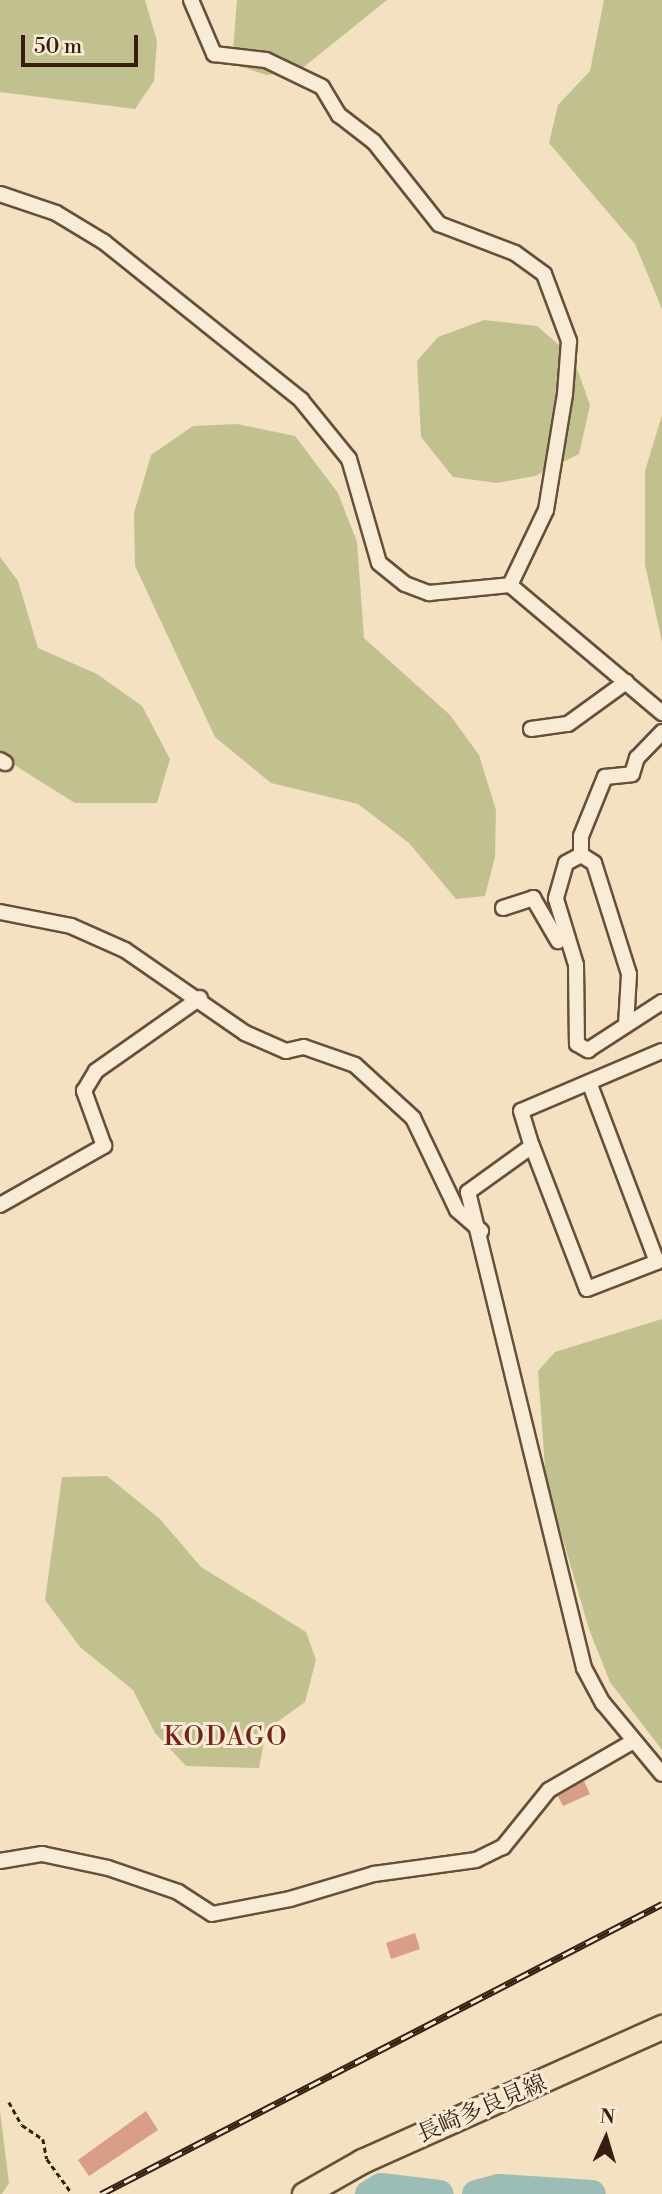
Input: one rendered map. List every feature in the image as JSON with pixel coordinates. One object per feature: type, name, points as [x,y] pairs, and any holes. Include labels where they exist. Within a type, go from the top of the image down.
[{"type":"main road","name":"長崎多良見線","points":[[304,2194],[362,2161],[662,2027]]},
{"type":"street","points":[[191,0],[214,54],[266,60],[322,87],[339,115],[374,142],[439,224],[515,253],[544,274],[569,341],[565,394],[546,510],[510,585]]},
{"type":"street","points":[[0,194],[56,213],[104,242],[301,400],[349,460],[379,563],[405,584],[429,593],[510,585],[662,713]]},
{"type":"street","points":[[531,729],[568,724],[626,682]]},
{"type":"street","points":[[581,855],[580,836],[605,777],[632,774],[637,758],[662,732]]},
{"type":"street","points":[[581,855],[566,863],[555,899],[576,972],[577,1044],[588,1050],[662,1002]]},
{"type":"street","points":[[581,855],[594,863],[624,955],[626,1025]]},
{"type":"street","points":[[503,908],[533,898],[576,972]]},
{"type":"street","points":[[0,912],[71,926],[125,950],[270,1045],[286,1051],[304,1047],[355,1065],[413,1118],[457,1210],[482,1232]]},
{"type":"street","points":[[0,1205],[104,1146],[84,1091],[96,1071],[200,998]]},
{"type":"street","points":[[589,1082],[657,1262],[587,1289],[521,1111],[589,1082],[662,1051]]},
{"type":"street","points":[[532,1146],[474,1182],[468,1192],[482,1232],[584,1668],[634,1741],[662,1774]]},
{"type":"street","points":[[0,1861],[43,1854],[108,1868],[178,1892],[212,1914],[290,1899],[374,1874],[477,1860],[503,1847],[549,1790],[634,1741]]},
{"type":"path","points":[[9,2102],[22,2125],[43,2139],[47,2159],[71,2192]]},
{"type":"green space","points":[[0,0],[145,0],[157,41],[154,81],[135,109],[0,92]]},
{"type":"green space","points":[[237,0],[387,0],[300,70],[267,75],[232,64]]},
{"type":"green space","points":[[604,0],[662,0],[662,309],[635,244],[549,143],[558,105],[590,71]]},
{"type":"green space","points":[[484,320],[537,326],[573,357],[590,405],[579,454],[535,476],[497,483],[453,477],[421,437],[417,361],[438,337]]},
{"type":"green space","points":[[662,415],[662,642],[645,565],[645,471]]},
{"type":"green space","points":[[237,424],[295,436],[338,493],[357,542],[364,638],[450,715],[479,755],[496,810],[495,857],[485,896],[456,899],[409,843],[358,804],[271,783],[215,737],[135,566],[134,513],[151,455],[193,426]]},
{"type":"green space","points":[[0,557],[18,581],[38,648],[97,674],[142,706],[170,759],[157,803],[75,803],[0,756]]},
{"type":"green space","points":[[662,1319],[662,1750],[610,1682],[589,1629],[546,1481],[538,1371],[555,1352]]},
{"type":"green space","points":[[107,1476],[160,1519],[201,1567],[306,1632],[316,1660],[305,1702],[266,1730],[259,1768],[186,1766],[155,1733],[133,1690],[80,1647],[45,1600],[62,1477]]},
{"type":"green space","points":[[0,2111],[9,2183],[2,2194],[0,2194]]},
{"type":"building","points":[[584,1781],[590,1794],[563,1806],[558,1796]]},
{"type":"building","points":[[415,1933],[420,1949],[391,1959],[386,1943]]},
{"type":"building","points":[[146,2111],[158,2130],[89,2176],[78,2160]]},
{"type":"waterway","points":[[369,2194],[381,2187],[440,2194]]},
{"type":"waterway","points":[[476,2194],[499,2188],[592,2194]]},
{"type":"railway","points":[[101,2194],[662,1904]]},
{"type":"district","name":"KODAGO","points":[[226,1738]]}]
